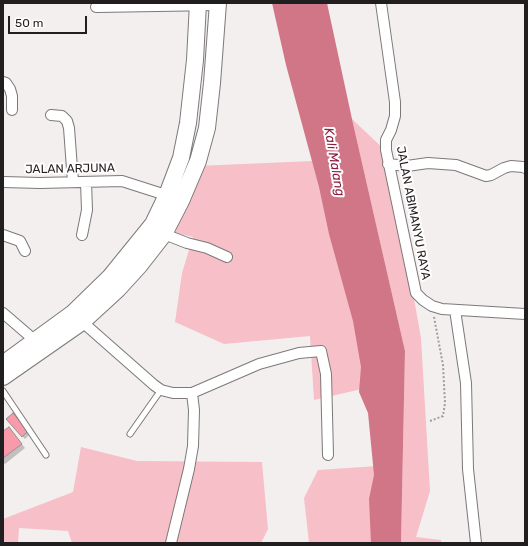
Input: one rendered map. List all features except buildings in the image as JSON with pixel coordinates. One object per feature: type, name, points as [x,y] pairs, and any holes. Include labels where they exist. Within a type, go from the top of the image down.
[{"type":"main road","points":[[3,377],[40,345],[118,289],[139,266],[164,234],[174,198],[188,123],[191,102],[198,4]]},
{"type":"main road","points":[[78,318],[174,198],[198,161],[207,128],[218,4]]},
{"type":"main road","points":[[191,102],[210,104]]},
{"type":"main road","points":[[3,364],[40,345]]},
{"type":"street","name":"JALAN ABIMANYU RAYA","points":[[381,3],[395,102],[395,116],[386,140],[388,164],[416,292],[423,300],[432,306],[442,309],[525,314]]},
{"type":"street","points":[[96,7],[218,4]]},
{"type":"street","points":[[3,82],[6,83],[10,89],[12,96],[12,110]]},
{"type":"street","points":[[51,115],[62,116],[67,121],[69,128],[73,182]]},
{"type":"street","points":[[388,164],[407,166],[428,162],[456,165],[486,176],[511,166],[525,168]]},
{"type":"street","name":"JALAN ARJUNA","points":[[3,182],[40,183],[122,181],[174,198]]},
{"type":"street","points":[[82,235],[86,210],[86,182]]},
{"type":"street","points":[[164,234],[187,243],[207,248],[227,257]]},
{"type":"street","points":[[3,235],[20,241],[25,251]]},
{"type":"street","points":[[455,310],[466,383],[468,469],[476,543]]},
{"type":"street","points":[[3,312],[40,345]]},
{"type":"street","points":[[78,318],[161,390],[173,393],[192,393],[259,364],[321,350],[326,374],[328,455]]},
{"type":"street","points":[[171,543],[193,446],[194,410],[192,393]]},
{"type":"lane","points":[[130,434],[161,390]]},
{"type":"lane","points":[[3,391],[46,455]]},
{"type":"path","points":[[430,421],[443,416],[445,403],[443,365],[432,306]]},
{"type":"shaded area","points":[[352,119],[388,153],[421,338],[430,491],[416,537],[441,540],[441,543],[401,543],[405,351]]},
{"type":"shaded area","points":[[336,160],[375,386],[314,400],[310,336],[224,344],[175,322],[182,273],[193,237],[162,230],[196,166]]},
{"type":"shaded area","points":[[81,447],[137,461],[262,462],[268,529],[261,543],[72,543],[68,531],[19,528],[18,543],[3,543],[3,519],[73,492]]},
{"type":"shaded area","points":[[392,465],[387,543],[309,543],[304,498],[318,470]]},
{"type":"water","points":[[272,3],[327,3],[405,351],[401,543],[371,543],[369,499],[374,475],[368,413],[359,392],[361,367],[353,321],[329,234],[319,187],[286,65]]},
{"type":"waterway","name":"Kali Malang","points":[[300,3],[338,171]]}]
